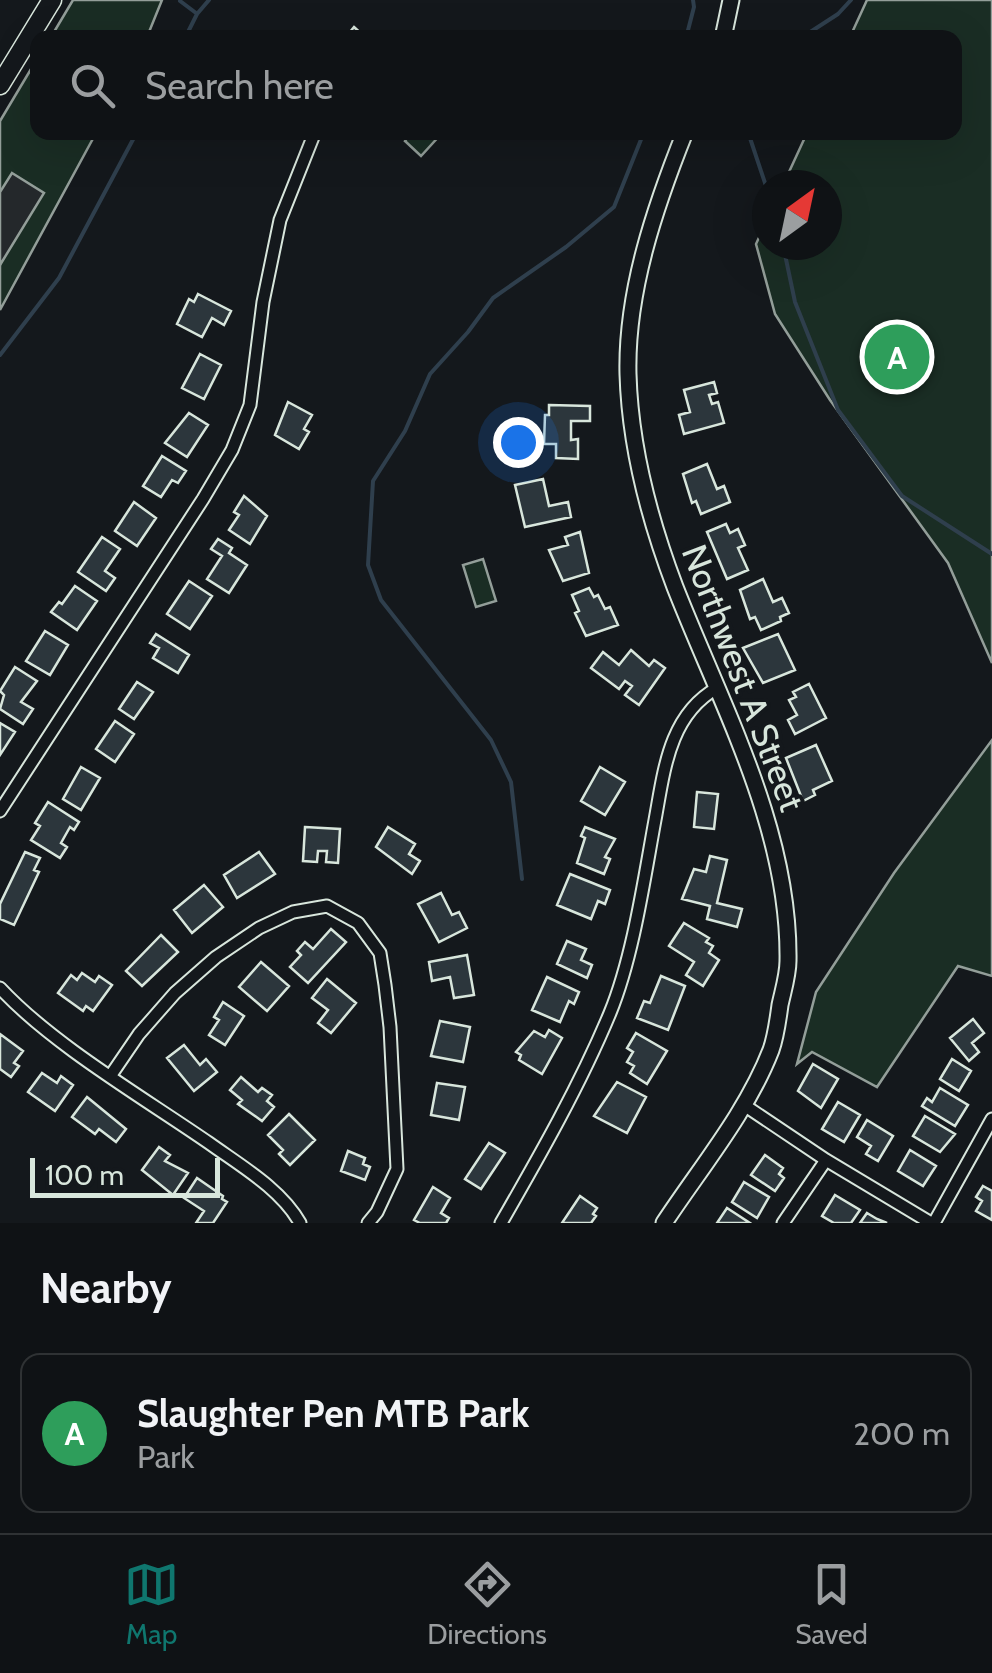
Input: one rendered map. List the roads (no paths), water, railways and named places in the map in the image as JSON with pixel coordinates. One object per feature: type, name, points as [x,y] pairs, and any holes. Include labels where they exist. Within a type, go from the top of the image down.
[{"type":"main road","points":[[34,30],[52,0]]},
{"type":"main road","points":[[0,86],[30,36]]},
{"type":"street","points":[[725,30],[731,0]]},
{"type":"street","points":[[0,810],[232,450],[250,405],[263,302],[280,220],[311,140]]},
{"type":"street","name":"Northwest A Street","points":[[664,1223],[744,1105],[772,1048],[788,964],[783,884],[771,836],[652,521],[628,375],[630,314],[682,140]]},
{"type":"street","points":[[501,1223],[568,1100],[611,1010],[641,900],[667,752],[686,714],[718,688]]},
{"type":"street","points":[[111,1075],[139,1034],[175,994],[216,957],[260,928],[293,912],[327,906],[358,923],[380,953],[390,1027],[397,1169],[368,1223]]},
{"type":"street","points":[[0,988],[51,1033],[241,1166],[291,1207],[300,1223]]},
{"type":"street","points":[[744,1105],[932,1223],[992,1120]]},
{"type":"street","points":[[783,1223],[826,1160]]},
{"type":"waterway","points":[[189,30],[209,0]]},
{"type":"waterway","points":[[688,30],[693,0]]},
{"type":"waterway","points":[[813,30],[851,0]]},
{"type":"waterway","points":[[180,1],[196,13]]},
{"type":"waterway","points":[[0,355],[59,278],[133,140]]},
{"type":"waterway","points":[[522,879],[511,782],[491,740],[381,600],[368,565],[373,481],[405,431],[430,374],[493,298],[566,247],[614,207],[641,140]]},
{"type":"waterway","points":[[751,140],[761,170]]},
{"type":"waterway","points":[[786,260],[795,302],[838,410],[902,496],[992,554]]},
{"type":"place","name":"Slaughter Pen MTB Park","points":[[897,357]]}]
